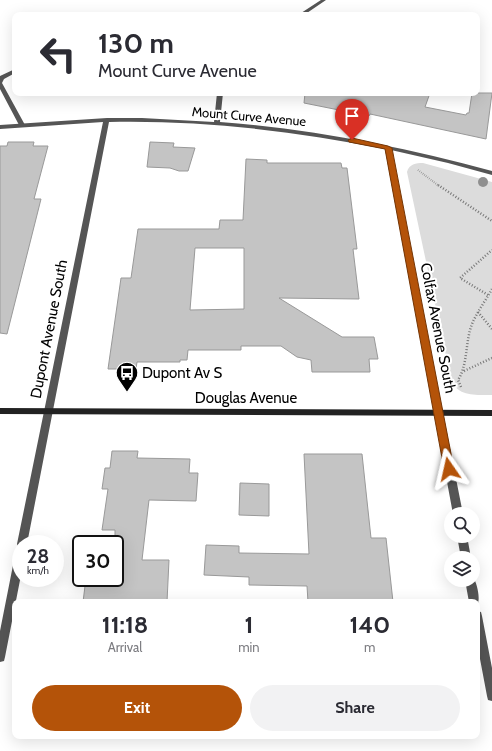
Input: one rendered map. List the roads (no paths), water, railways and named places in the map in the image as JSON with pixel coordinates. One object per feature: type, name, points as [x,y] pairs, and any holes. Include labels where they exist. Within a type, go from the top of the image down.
[{"type":"street","points":[[306,12],[324,0]]},
{"type":"street","points":[[12,72],[1,78],[0,83],[22,125]]},
{"type":"street","points":[[217,124],[220,96]]},
{"type":"street","name":"Mount Curve Avenue","points":[[0,127],[141,120],[275,128],[331,136],[461,164],[492,173]]},
{"type":"street","name":"Dupont Avenue South","points":[[24,535],[106,121]]},
{"type":"street","name":"Colfax Avenue South","points":[[388,148],[457,507]]},
{"type":"street","name":"Douglas Avenue","points":[[0,411],[492,413]]},
{"type":"street","points":[[0,657],[14,587]]},
{"type":"street","points":[[471,587],[473,599]]},
{"type":"street","points":[[480,632],[492,696]]},
{"type":"place","name":"Dupont Av S","points":[[127,392]]}]
